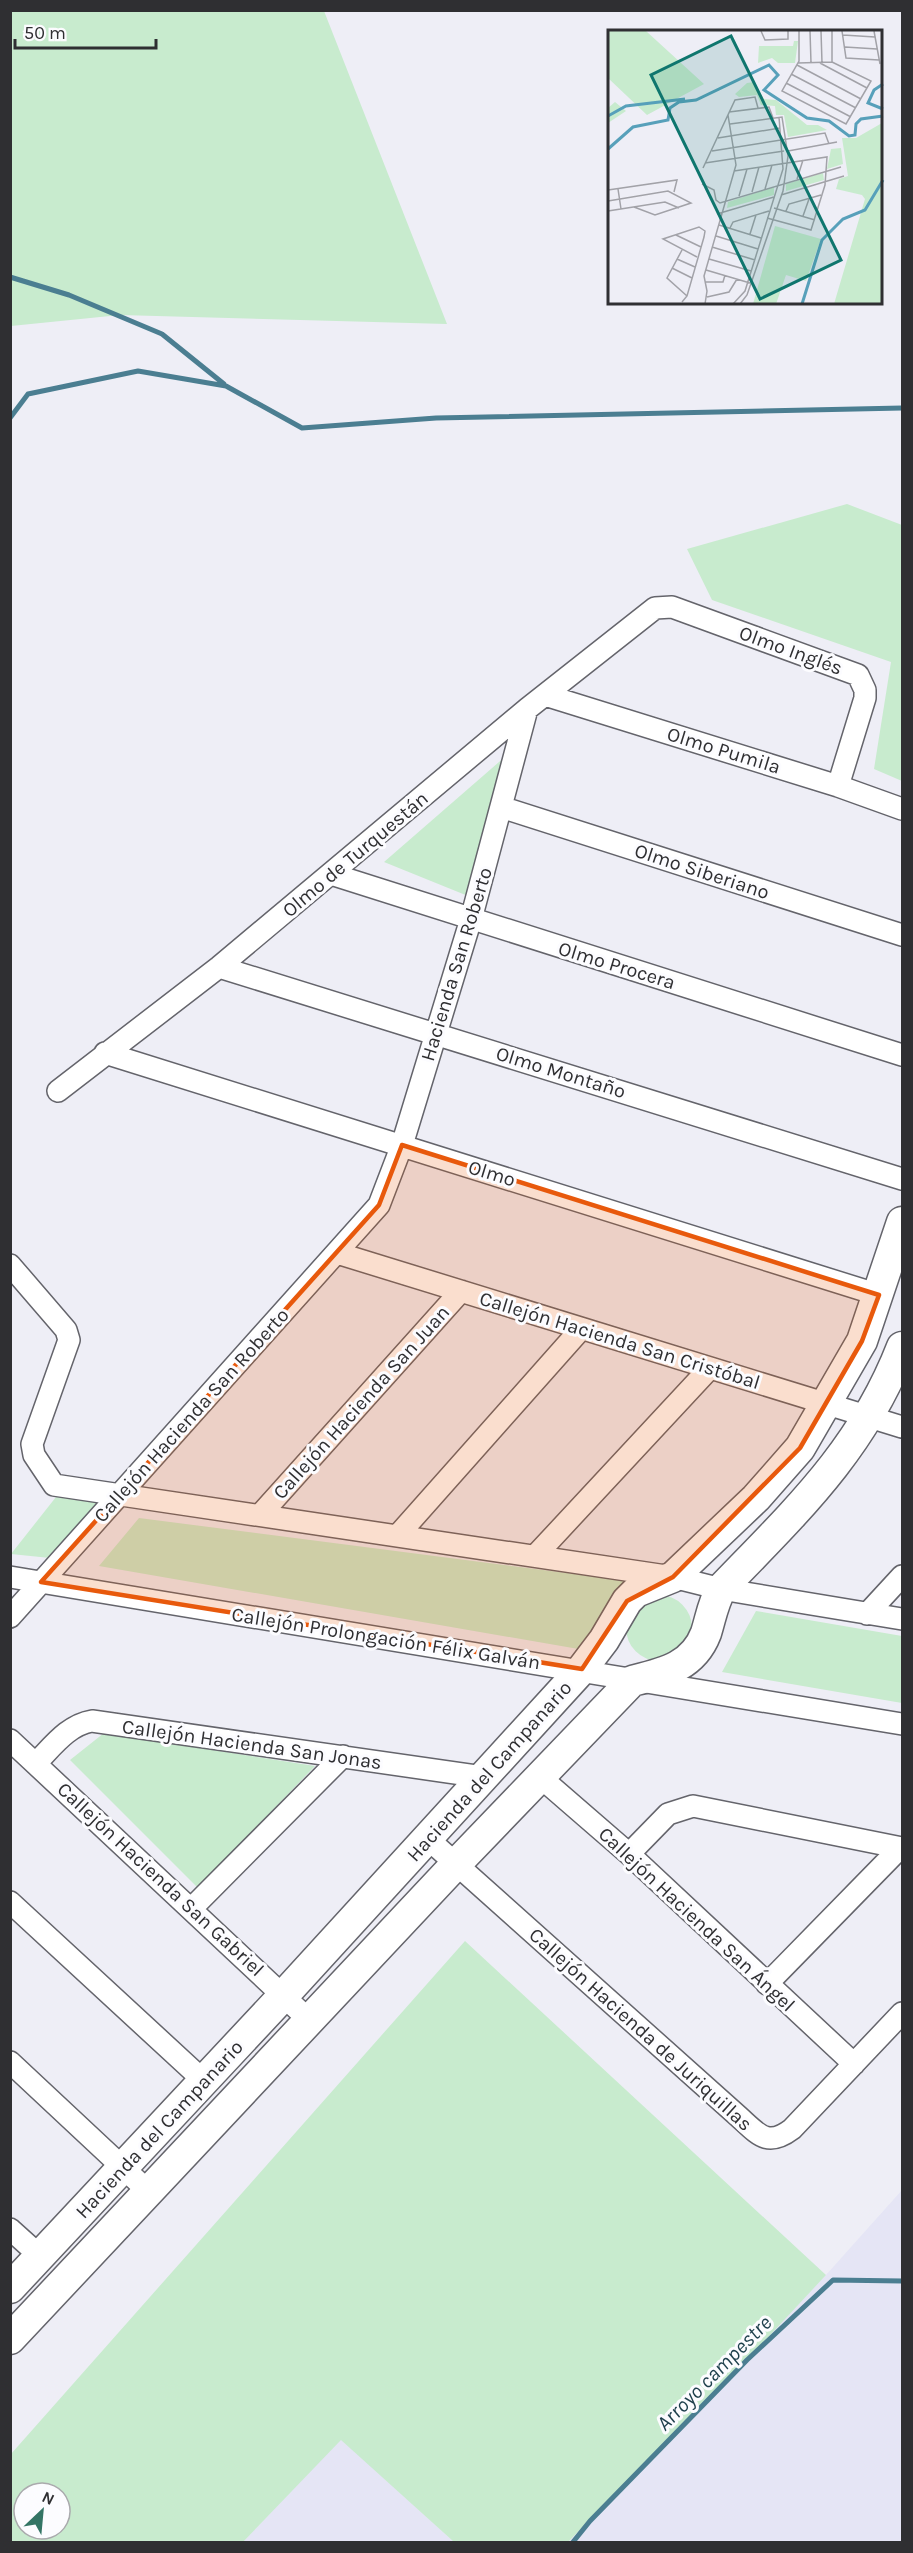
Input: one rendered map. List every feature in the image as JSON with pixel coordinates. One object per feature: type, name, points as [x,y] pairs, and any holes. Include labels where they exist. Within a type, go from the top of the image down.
[{"type":"street","name":"Olmo Inglés","points":[[649,611],[672,606],[858,675],[865,690],[865,698],[838,786]]},
{"type":"street","name":"Olmo de Turquestán","points":[[58,1091],[219,967],[545,694],[649,611]]},
{"type":"street","name":"Olmo Pumila","points":[[545,694],[838,786],[903,809]]},
{"type":"street","name":"Hacienda San Roberto","points":[[372,1214],[386,1188],[402,1145],[471,919],[527,709]]},
{"type":"street","name":"Olmo Siberiano","points":[[501,807],[903,935]]},
{"type":"street","name":"Olmo Procera","points":[[331,874],[903,1055]]},
{"type":"street","name":"Olmo Montaño","points":[[219,967],[903,1179]]},
{"type":"street","name":"Olmo","points":[[105,1053],[879,1295]]},
{"type":"street","name":"Callejón Hacienda San Roberto","points":[[10,1617],[372,1214]]},
{"type":"street","name":"Hacienda del Campanario","points":[[10,2288],[284,1995],[582,1669],[604,1640],[627,1601],[636,1592],[673,1577],[756,1498],[790,1461],[828,1404],[862,1341],[903,1222]]},
{"type":"street","name":"Callejón Hacienda San Cristóbal","points":[[337,1253],[903,1427]]},
{"type":"street","points":[[10,1265],[66,1330],[69,1340],[32,1444],[34,1455],[49,1478],[54,1485],[63,1489],[261,1514],[536,1555],[673,1577],[721,1589],[903,1619]]},
{"type":"street","name":"Callejón Hacienda San Juan","points":[[261,1514],[461,1291]]},
{"type":"street","points":[[399,1534],[581,1329]]},
{"type":"street","points":[[632,1681],[670,1672],[692,1656],[701,1645],[713,1603],[721,1589],[836,1467],[869,1417],[903,1347]]},
{"type":"street","points":[[536,1555],[709,1369]]},
{"type":"street","points":[[867,1614],[903,1576]]},
{"type":"street","name":"Callejón Prolongación Félix Galván","points":[[10,1577],[582,1669],[632,1681],[903,1724]]},
{"type":"street","name":"Hacienda del Campanario","points":[[10,2339],[539,1776],[632,1681]]},
{"type":"street","name":"Callejón Hacienda San Jonas","points":[[36,1762],[66,1732],[92,1721],[483,1777]]},
{"type":"street","name":"Callejón Hacienda San Gabriel","points":[[10,1740],[309,2020]]},
{"type":"street","points":[[191,1909],[343,1756]]},
{"type":"street","name":"Callejón Hacienda San Ángel","points":[[539,1776],[629,1854],[854,2064]]},
{"type":"street","points":[[629,1854],[669,1814],[693,1806],[901,1848]]},
{"type":"street","name":"Callejón Hacienda de Juriquillas","points":[[427,1838],[761,2136],[777,2139],[792,2129],[903,2013]]},
{"type":"street","points":[[766,1984],[901,1848]]},
{"type":"street","points":[[10,1902],[204,2081]]},
{"type":"street","points":[[10,2062],[149,2192]]},
{"type":"street","points":[[10,2229],[40,2256]]},
{"type":"highlighted area","points":[[402,1145],[879,1295],[862,1341],[800,1448],[673,1577],[627,1601],[582,1669],[41,1582],[379,1205]]},
{"type":"shaded area","points":[[902,2190],[902,2542],[568,2542],[826,2275]]},
{"type":"shaded area","points":[[341,2439],[454,2542],[243,2542]]},
{"type":"green space","points":[[11,10],[324,11],[447,324],[120,315],[11,326]]},
{"type":"green space","points":[[847,504],[902,525],[902,781],[874,769],[891,662],[712,600],[687,549]]},
{"type":"green space","points":[[522,742],[468,896],[384,862]]},
{"type":"green space","points":[[56,1497],[101,1502],[50,1558],[11,1554]]},
{"type":"green space","points":[[139,1518],[629,1581],[590,1651],[99,1566]]},
{"type":"green space","points":[[659,1595],[671,1598],[682,1605],[689,1616],[692,1628],[689,1640],[682,1651],[671,1658],[659,1661],[647,1658],[636,1651],[629,1640],[626,1628],[629,1616],[636,1605],[647,1598]]},
{"type":"green space","points":[[756,1611],[902,1636],[902,1703],[722,1672]]},
{"type":"green space","points":[[104,1733],[315,1766],[198,1888],[70,1760]]},
{"type":"green space","points":[[465,1941],[826,2275],[747,2360],[568,2542],[454,2542],[341,2440],[243,2542],[11,2542],[11,2454]]},
{"type":"waterway","points":[[10,277],[69,295],[162,334],[224,384]]},
{"type":"waterway","points":[[10,418],[28,394],[138,371],[226,386],[302,428],[436,418],[902,408]]},
{"type":"waterway","name":"Arroyo campestre","points":[[573,2542],[590,2521],[747,2360],[833,2280],[902,2281]]}]
